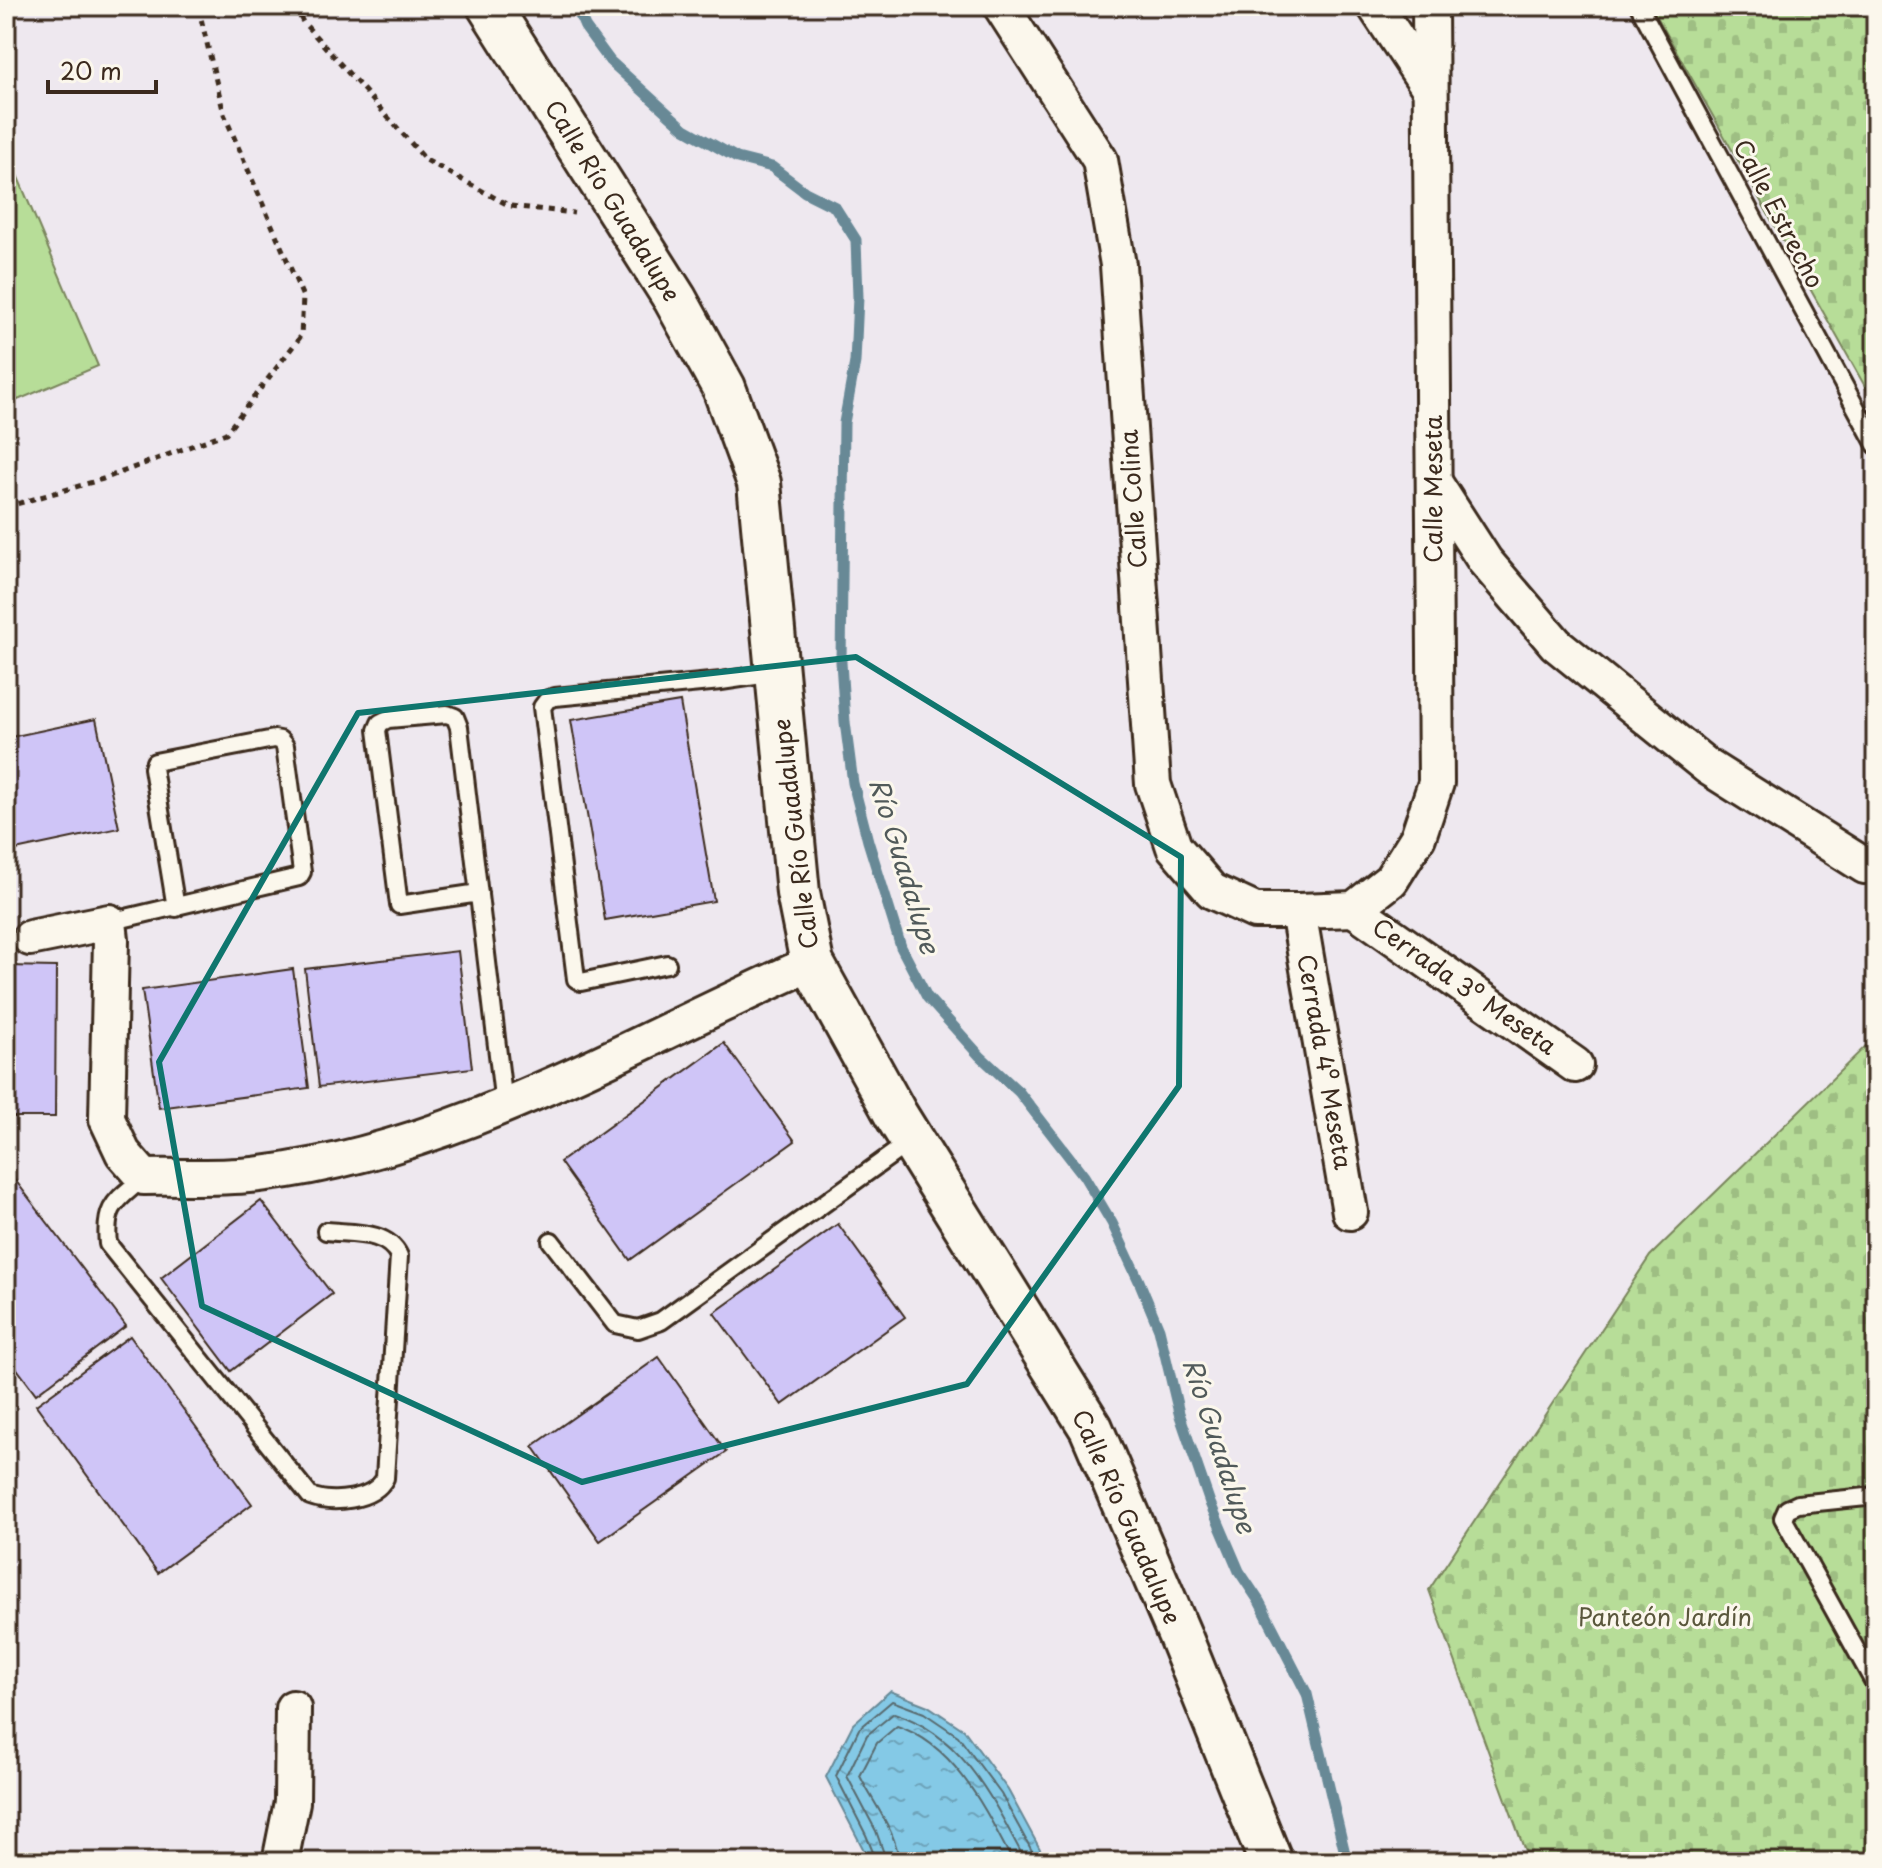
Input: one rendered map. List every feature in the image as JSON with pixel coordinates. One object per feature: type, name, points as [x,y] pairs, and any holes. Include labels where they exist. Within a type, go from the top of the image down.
[{"type":"street","name":"Calle Colina","points":[[1001,6],[1100,160],[1118,265],[1153,784],[1174,847],[1212,891],[1255,911],[1309,911]]},
{"type":"street","points":[[1375,6],[1430,89]]},
{"type":"street","name":"Calle Meseta","points":[[1354,909],[1391,880],[1418,837],[1436,783],[1430,6]]},
{"type":"street","name":"Calle Río Guadalupe","points":[[493,9],[675,299],[724,388],[759,483],[798,893],[812,963],[912,1140],[1091,1428],[1180,1636],[1271,1862]]},
{"type":"street","points":[[1434,482],[1485,561],[1556,644],[1708,767],[1865,866]]},
{"type":"street","points":[[1309,911],[1354,909]]},
{"type":"street","name":"Cerrada 3º Meseta","points":[[1354,909],[1575,1065]]},
{"type":"street","name":"Cerrada 4º Meseta","points":[[1309,911],[1350,1212]]},
{"type":"street","points":[[30,938],[109,922],[107,1119],[123,1153],[144,1177],[258,1175],[349,1158],[444,1131],[577,1073],[812,963]]},
{"type":"street","points":[[280,1862],[292,1802],[293,1708]]},
{"type":"lane","name":"Calle Estrecho","points":[[1639,6],[1876,445]]},
{"type":"lane","points":[[667,964],[581,982],[576,979],[542,707],[548,699],[555,697],[777,673]]},
{"type":"lane","points":[[479,893],[399,905],[377,730],[380,723],[388,719],[447,714],[455,717],[459,727],[479,893],[504,1105]]},
{"type":"lane","points":[[109,922],[176,908],[299,877],[302,872],[285,746],[280,740],[155,762],[153,768],[176,908]]},
{"type":"lane","points":[[551,1241],[615,1324],[638,1329],[661,1321],[912,1140]]},
{"type":"lane","points":[[144,1177],[112,1205],[106,1224],[108,1244],[310,1496],[326,1502],[379,1489],[385,1478],[399,1256],[394,1245],[384,1238],[326,1231]]},
{"type":"lane","points":[[1876,1496],[1798,1504],[1787,1509],[1783,1518],[1876,1686]]},
{"type":"path","points":[[6,507],[103,479],[226,433],[301,336],[303,297],[224,114],[198,6]]},
{"type":"path","points":[[294,6],[303,22],[426,160],[510,206],[560,212]]},
{"type":"highlighted area","points":[[856,657],[1181,857],[1179,1086],[967,1384],[582,1482],[202,1306],[159,1062],[358,713]]},
{"type":"green space","points":[[1651,6],[1876,6],[1876,406]]},
{"type":"green space","points":[[6,149],[98,366],[6,405]]},
{"type":"green space","name":"Panteón Jardín","points":[[1876,1036],[1876,1862],[1529,1862],[1429,1590],[1650,1256]]},
{"type":"water","points":[[890,1691],[928,1706],[964,1730],[1008,1790],[1047,1862],[870,1862],[826,1777],[853,1724]]},
{"type":"building","points":[[680,702],[714,901],[605,920],[571,720]]},
{"type":"building","points":[[96,719],[119,828],[6,852],[6,738]]},
{"type":"building","points":[[458,951],[472,1068],[319,1087],[305,969]]},
{"type":"building","points":[[6,966],[56,967],[55,1117],[6,1117]]},
{"type":"building","points":[[293,969],[309,1088],[159,1108],[142,990]]},
{"type":"building","points":[[724,1043],[795,1141],[630,1260],[560,1162]]},
{"type":"building","points":[[6,1168],[126,1326],[36,1394],[6,1354]]},
{"type":"building","points":[[261,1201],[332,1294],[231,1371],[161,1278]]},
{"type":"building","points":[[838,1224],[905,1317],[782,1405],[714,1313]]},
{"type":"building","points":[[130,1336],[252,1504],[158,1573],[36,1405]]},
{"type":"building","points":[[659,1357],[726,1452],[600,1541],[533,1446]]},
{"type":"waterway","name":"Río Guadalupe","points":[[576,6],[585,27],[610,61],[685,129],[737,158],[772,167],[805,192],[835,207],[856,240],[858,297],[855,362],[844,423],[841,662],[853,783],[868,841],[901,947],[927,997],[980,1056],[1019,1092],[1084,1176],[1112,1223],[1159,1329],[1179,1413],[1210,1503],[1239,1571],[1259,1601],[1307,1694],[1347,1862]]}]
